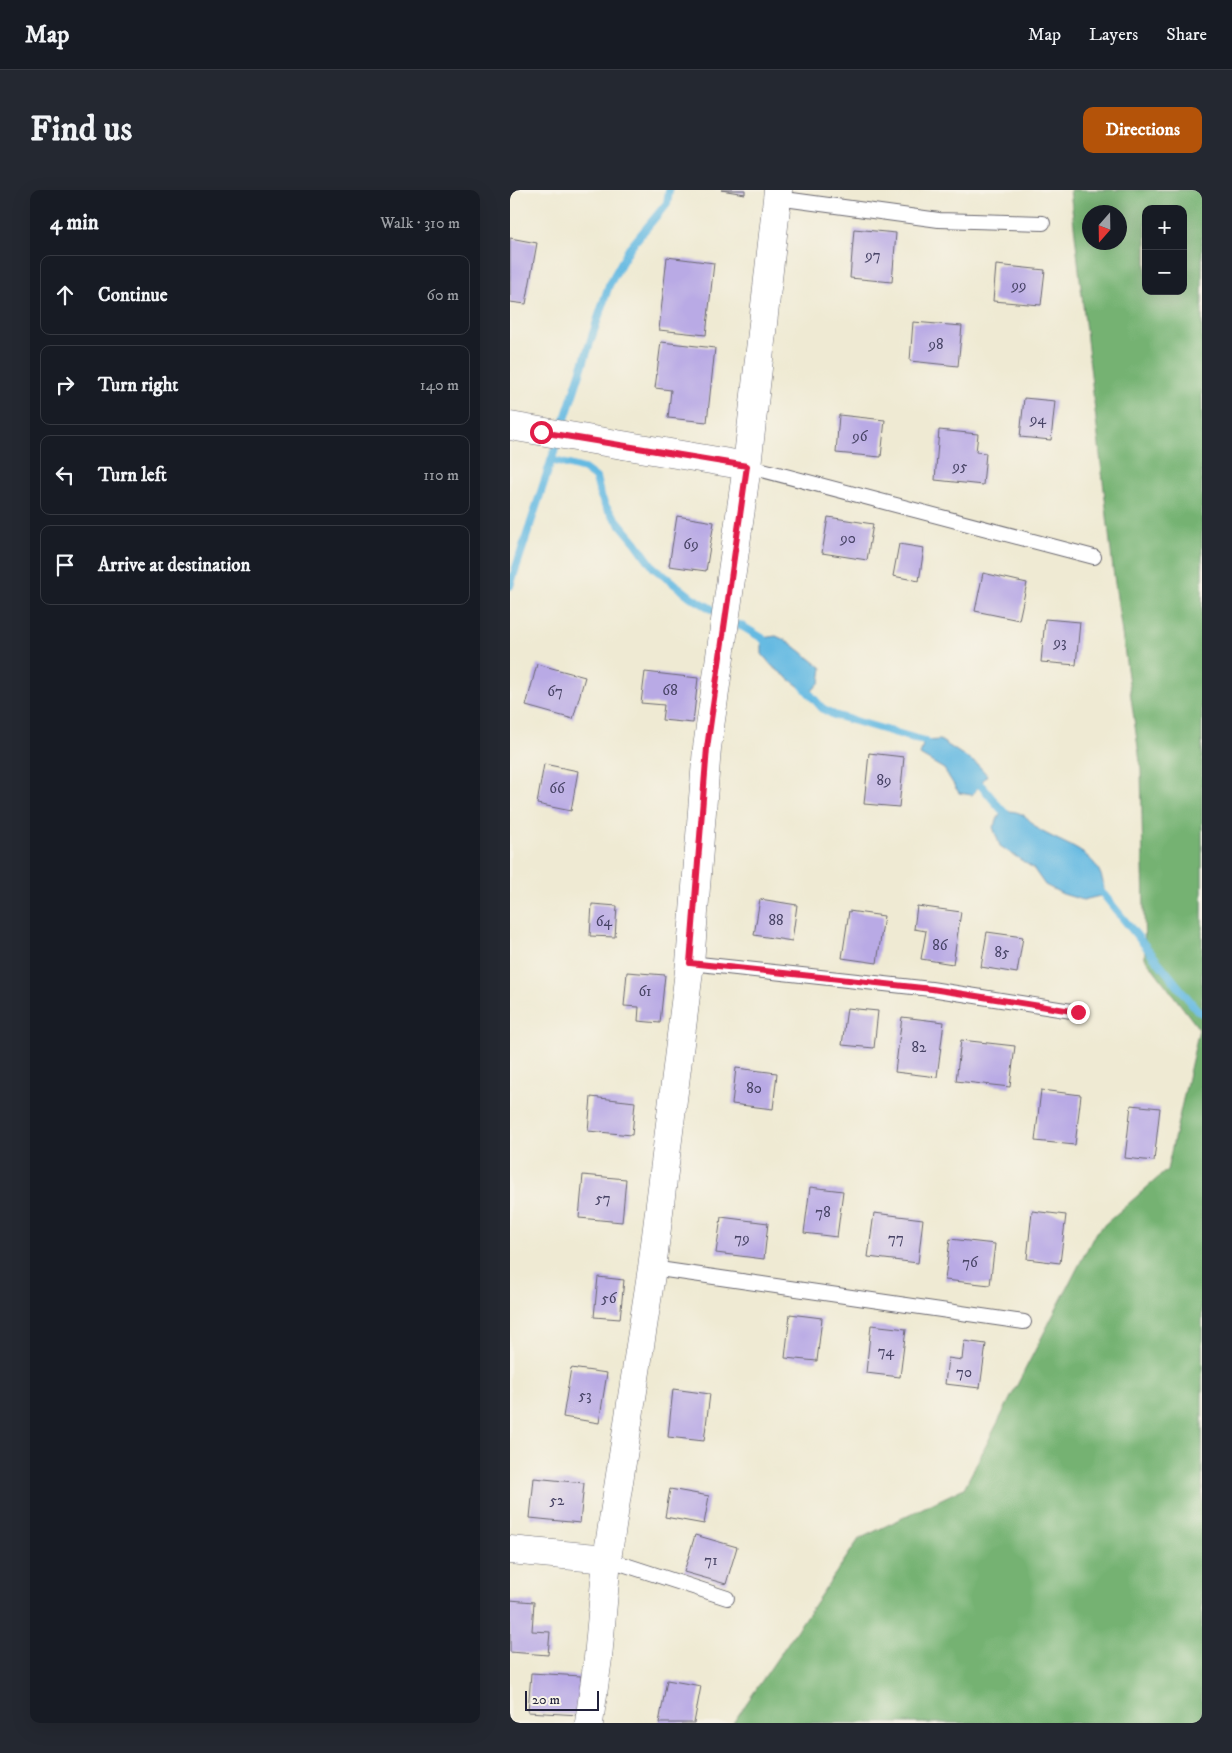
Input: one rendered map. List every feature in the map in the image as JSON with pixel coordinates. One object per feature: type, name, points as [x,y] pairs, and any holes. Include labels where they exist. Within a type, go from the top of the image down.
[{"type":"street","points":[[588,1723],[598,1658],[607,1560],[652,1268],[690,963],[707,748],[747,466],[777,194]]},
{"type":"street","points":[[510,426],[747,466]]},
{"type":"street","points":[[510,1550],[607,1560]]},
{"type":"lane","points":[[777,194],[939,220],[1043,223]]},
{"type":"lane","points":[[747,466],[1094,558]]},
{"type":"lane","points":[[690,963],[932,989],[1078,1012]]},
{"type":"lane","points":[[652,1268],[1024,1322]]},
{"type":"lane","points":[[607,1560],[727,1598]]},
{"type":"green space","points":[[1070,190],[1202,190],[1202,1723],[733,1723],[859,1539],[964,1488],[1096,1232],[1167,1170],[1199,1029],[1145,958],[1141,769],[1113,569]]},
{"type":"water","points":[[776,636],[789,642],[822,668],[820,682],[809,694],[772,666],[762,654],[762,638]]},
{"type":"water","points":[[940,740],[978,765],[987,775],[972,795],[959,793],[944,769],[920,755],[924,741]]},
{"type":"water","points":[[1002,811],[1024,815],[1041,831],[1084,854],[1099,870],[1103,881],[1104,895],[1083,900],[1063,894],[1045,885],[1033,868],[1000,846],[993,827]]},
{"type":"building","points":[[721,190],[745,190],[745,194]]},
{"type":"building","points":[[854,229],[896,233],[892,282],[850,278]]},
{"type":"building","points":[[510,238],[537,243],[526,304],[510,302]]},
{"type":"building","points":[[667,257],[714,263],[706,335],[659,330]]},
{"type":"building","points":[[996,265],[1045,270],[1041,305],[993,301]]},
{"type":"building","points":[[913,322],[962,326],[958,366],[910,361]]},
{"type":"building","points":[[661,342],[715,348],[707,422],[668,418],[671,390],[655,388]]},
{"type":"building","points":[[1024,398],[1055,401],[1051,440],[1020,437]]},
{"type":"building","points":[[839,415],[885,420],[881,457],[836,453]]},
{"type":"building","points":[[939,430],[978,434],[976,452],[986,453],[983,485],[935,480]]},
{"type":"building","points":[[677,516],[714,522],[706,571],[669,566]]},
{"type":"building","points":[[828,517],[873,524],[867,560],[822,553]]},
{"type":"building","points":[[899,544],[924,548],[919,581],[893,576]]},
{"type":"building","points":[[983,573],[1027,583],[1019,620],[975,611]]},
{"type":"building","points":[[1045,619],[1080,622],[1076,665],[1041,662]]},
{"type":"building","points":[[537,664],[585,677],[573,719],[526,706]]},
{"type":"building","points":[[645,672],[698,678],[693,723],[662,720],[664,705],[641,703]]},
{"type":"building","points":[[869,753],[904,757],[899,807],[864,804]]},
{"type":"building","points":[[544,764],[578,771],[571,811],[537,804]]},
{"type":"building","points":[[760,899],[797,905],[792,941],[754,935]]},
{"type":"building","points":[[592,904],[617,906],[615,937],[590,936]]},
{"type":"building","points":[[917,906],[961,912],[953,964],[921,959],[926,931],[914,929]]},
{"type":"building","points":[[849,911],[884,916],[877,963],[842,958]]},
{"type":"building","points":[[987,932],[1023,937],[1017,973],[981,967]]},
{"type":"building","points":[[627,972],[665,975],[660,1023],[638,1021],[639,1007],[624,1006]]},
{"type":"building","points":[[847,1008],[878,1011],[874,1048],[842,1045]]},
{"type":"building","points":[[902,1017],[944,1022],[937,1077],[895,1072]]},
{"type":"building","points":[[961,1040],[1015,1046],[1010,1087],[956,1081]]},
{"type":"building","points":[[736,1068],[777,1073],[773,1109],[732,1104]]},
{"type":"building","points":[[1041,1090],[1081,1095],[1075,1145],[1035,1141]]},
{"type":"building","points":[[591,1097],[635,1102],[632,1135],[588,1131]]},
{"type":"building","points":[[1131,1105],[1160,1108],[1154,1161],[1125,1158]]},
{"type":"building","points":[[583,1175],[626,1179],[622,1222],[579,1218]]},
{"type":"building","points":[[810,1187],[843,1191],[837,1237],[804,1233]]},
{"type":"building","points":[[1032,1211],[1066,1215],[1060,1263],[1027,1259]]},
{"type":"building","points":[[874,1213],[923,1219],[918,1263],[868,1257]]},
{"type":"building","points":[[721,1217],[768,1223],[764,1259],[716,1253]]},
{"type":"building","points":[[950,1239],[995,1244],[990,1285],[945,1280]]},
{"type":"building","points":[[598,1277],[624,1280],[620,1319],[594,1317]]},
{"type":"building","points":[[790,1314],[822,1318],[817,1361],[785,1358]]},
{"type":"building","points":[[871,1325],[906,1329],[900,1377],[866,1373]]},
{"type":"building","points":[[964,1341],[986,1344],[980,1388],[945,1384],[948,1358],[962,1360]]},
{"type":"building","points":[[571,1368],[607,1373],[599,1423],[563,1417]]},
{"type":"building","points":[[673,1389],[710,1394],[704,1441],[668,1437]]},
{"type":"building","points":[[534,1478],[584,1483],[580,1523],[530,1518]]},
{"type":"building","points":[[670,1489],[709,1496],[704,1524],[665,1517]]},
{"type":"building","points":[[695,1535],[737,1547],[726,1584],[684,1572]]},
{"type":"building","points":[[510,1600],[534,1602],[532,1631],[550,1632],[548,1655],[510,1652]]},
{"type":"building","points":[[531,1673],[581,1676],[579,1715],[528,1712]]},
{"type":"building","points":[[667,1680],[701,1686],[694,1723],[659,1723]]},
{"type":"waterway","points":[[510,586],[609,285],[629,249],[667,203],[669,190]]},
{"type":"waterway","points":[[551,460],[584,469],[596,478],[606,507],[654,568],[691,597],[717,612]]},
{"type":"waterway","points":[[740,625],[762,638],[768,645]]},
{"type":"waterway","points":[[803,686],[822,708],[834,715],[924,741],[932,747]]},
{"type":"waterway","points":[[973,778],[1009,817]]},
{"type":"waterway","points":[[1097,889],[1104,895],[1198,1011],[1202,1013]]},
{"type":"route","points":[[541,432],[747,466],[707,748],[690,963],[932,989],[1078,1012]]}]
